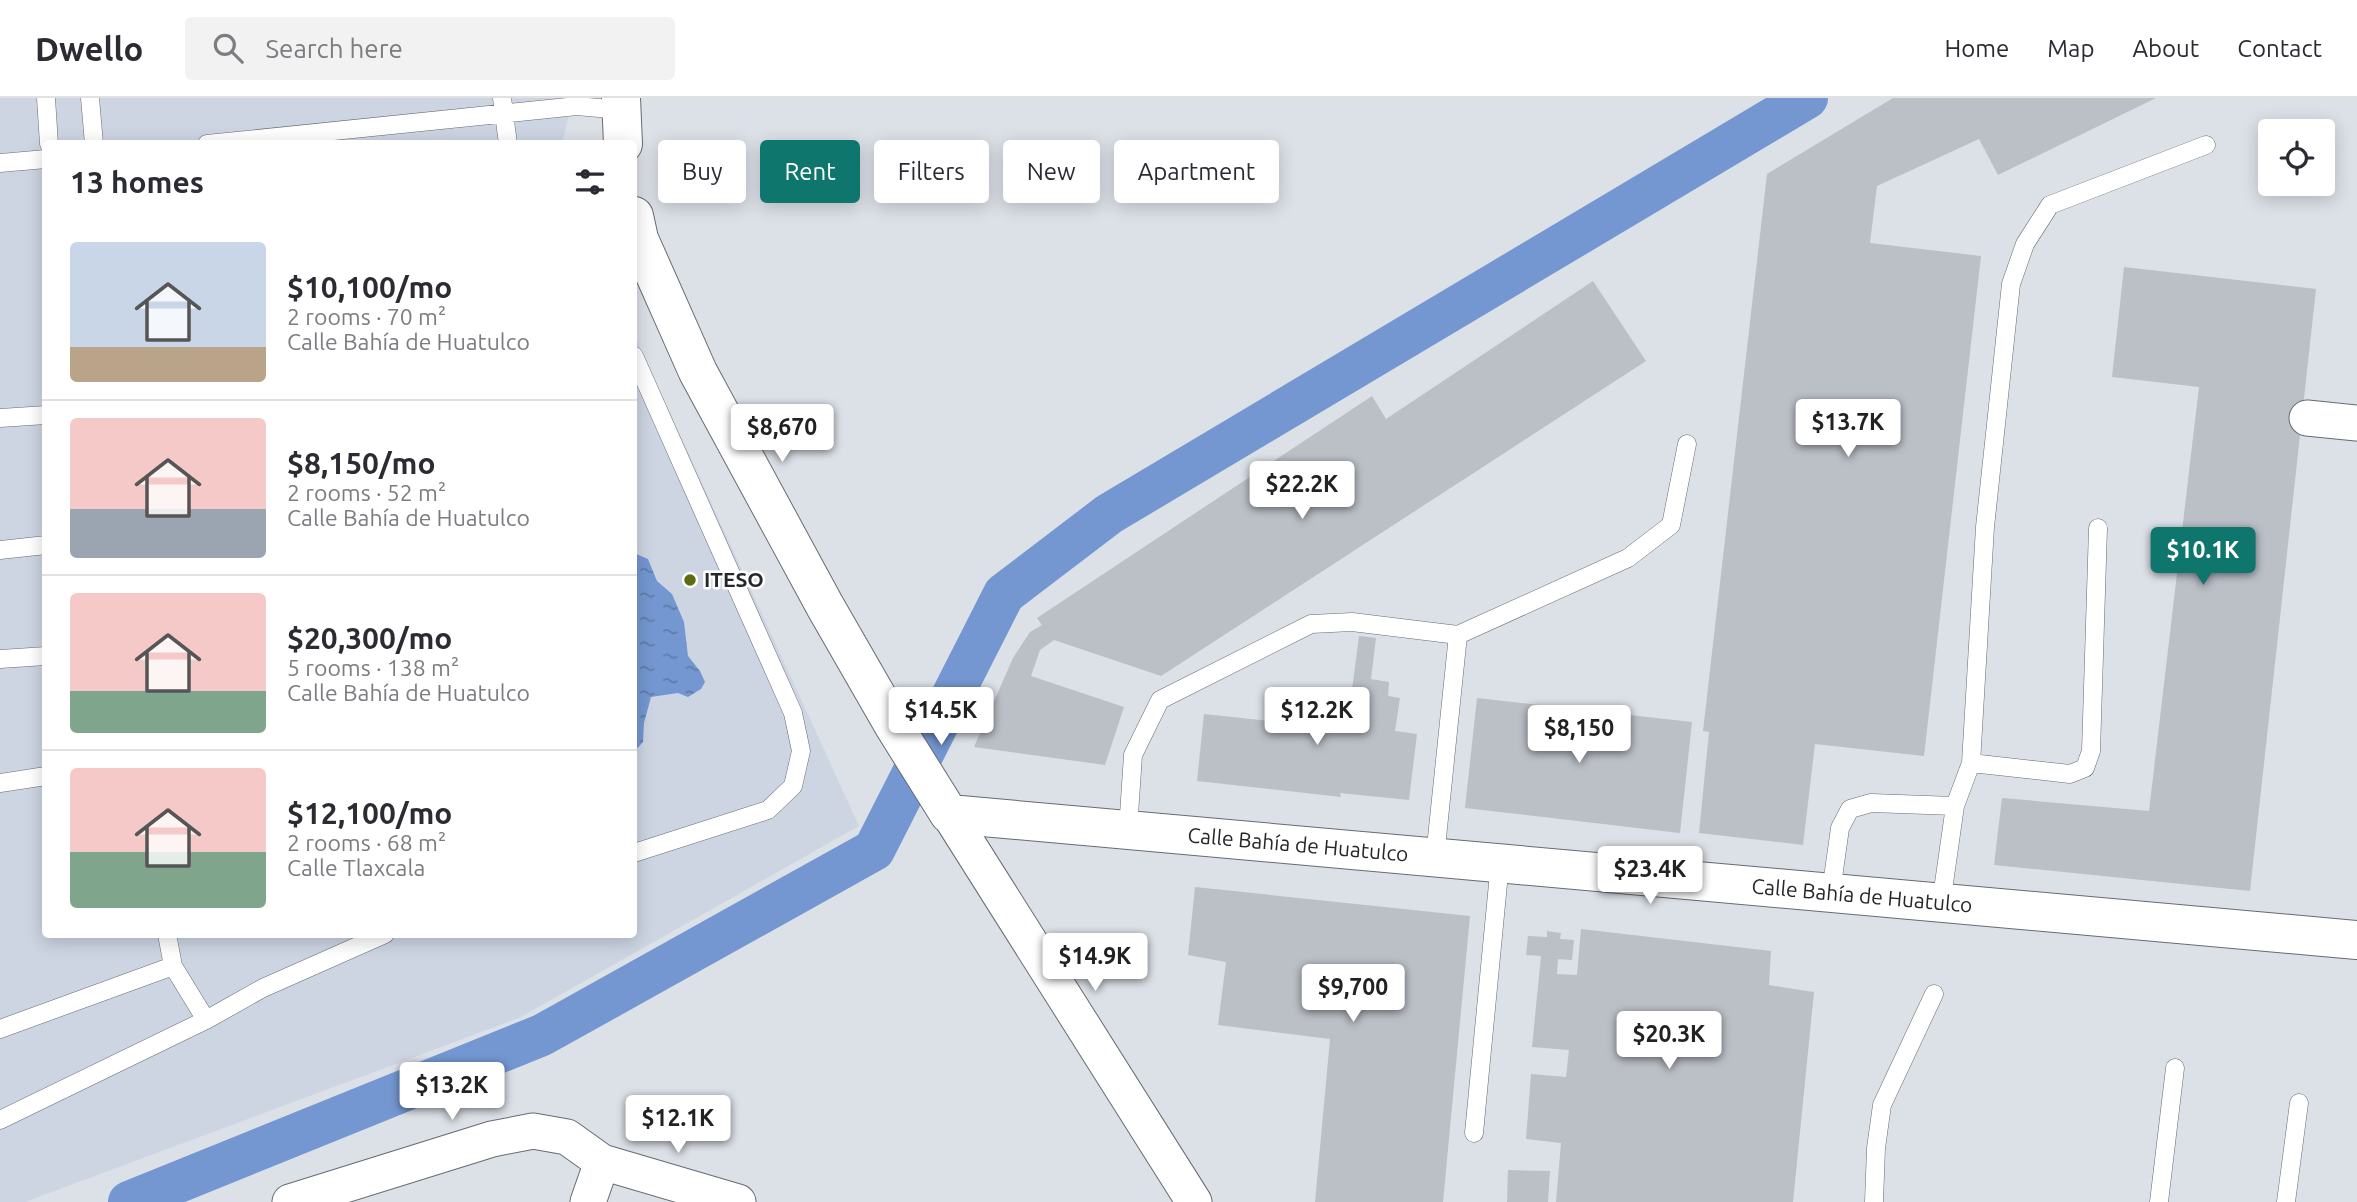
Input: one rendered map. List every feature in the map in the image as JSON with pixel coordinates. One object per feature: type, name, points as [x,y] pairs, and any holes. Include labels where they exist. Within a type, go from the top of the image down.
[{"type":"street","points":[[637,230],[698,372],[825,606],[944,807],[1194,1202]]},
{"type":"street","points":[[2307,418],[2357,423]]},
{"type":"street","name":"Calle Bahía de Huatulco","points":[[944,807],[1128,830],[2357,940]]},
{"type":"street","points":[[290,1202],[492,1139],[534,1131],[567,1137],[602,1162],[738,1202]]},
{"type":"street","points":[[588,1202],[602,1162]]},
{"type":"lane","points":[[46,98],[49,140]]},
{"type":"lane","points":[[90,98],[94,140]]},
{"type":"lane","points":[[502,106],[507,140]]},
{"type":"lane","points":[[238,140],[502,106],[577,106],[621,117]]},
{"type":"lane","points":[[1941,904],[1955,806],[1972,763],[1985,527],[2011,284],[2025,244],[2050,205],[2206,145]]},
{"type":"lane","points":[[0,163],[42,159]]},
{"type":"lane","points":[[637,363],[793,713],[801,751],[793,786],[768,810],[637,852]]},
{"type":"lane","points":[[0,418],[42,415]]},
{"type":"lane","points":[[1128,830],[1133,755],[1160,701],[1311,624],[1352,622],[1458,635],[1628,558],[1671,525],[1687,444]]},
{"type":"lane","points":[[1972,763],[2070,774],[2085,768],[2091,751],[2098,528]]},
{"type":"lane","points":[[0,550],[42,545]]},
{"type":"lane","points":[[1435,857],[1458,635]]},
{"type":"lane","points":[[0,659],[42,656]]},
{"type":"lane","points":[[0,783],[42,777]]},
{"type":"lane","points":[[1831,892],[1840,828],[1850,809],[1871,803],[1955,806]]},
{"type":"lane","points":[[1474,1133],[1500,863]]},
{"type":"lane","points":[[168,938],[173,966],[206,1020]]},
{"type":"lane","points":[[0,1120],[206,1020],[264,988],[376,938]]},
{"type":"lane","points":[[0,1029],[173,966]]},
{"type":"lane","points":[[1874,1202],[1876,1148],[1882,1105],[1934,994]]},
{"type":"lane","points":[[2159,1202],[2175,1068]]},
{"type":"lane","points":[[2286,1202],[2299,1103]]},
{"type":"shaded area","name":"ITESO","points":[[0,98],[573,98],[563,140],[42,140],[42,938],[637,938],[637,341],[859,826],[519,1018],[25,1202],[0,1202]]},
{"type":"water","points":[[637,554],[648,559],[657,581],[672,594],[684,622],[688,656],[705,682],[701,689],[688,697],[678,693],[651,697],[644,723],[643,742],[637,749]]},
{"type":"building","points":[[1893,98],[2156,98],[1998,175],[1979,139],[1877,186],[1870,243],[1981,256],[1924,756],[1815,744],[1803,845],[1699,833],[1709,732],[1703,731],[1767,174]]},
{"type":"building","points":[[2124,267],[2316,289],[2250,891],[1994,865],[2002,798],[2149,811],[2199,387],[2112,377]]},
{"type":"building","points":[[1593,281],[1646,361],[1161,676],[1054,640],[1040,650],[1031,676],[1124,707],[1105,765],[974,747],[1013,658],[1030,632],[1042,625],[1037,618],[1372,396],[1386,419]]},
{"type":"building","points":[[1359,636],[1376,638],[1371,679],[1389,682],[1388,696],[1400,698],[1395,731],[1417,734],[1409,800],[1340,793],[1341,797],[1197,781],[1204,714],[1347,729]]},
{"type":"building","points":[[1477,698],[1692,722],[1680,833],[1465,808]]},
{"type":"building","points":[[1195,887],[1470,916],[1443,1202],[1315,1202],[1330,1039],[1218,1025],[1226,962],[1188,955]]},
{"type":"building","points":[[1581,929],[1771,951],[1769,985],[1814,992],[1793,1202],[1556,1202],[1561,1143],[1526,1139],[1531,1074],[1566,1077],[1569,1050],[1532,1047],[1541,956],[1526,955],[1528,936],[1547,937],[1547,931],[1561,933],[1560,939],[1574,940],[1572,960],[1558,959],[1557,974],[1577,975]]},
{"type":"building","points":[[1508,1170],[1550,1171],[1548,1202],[1507,1202]]},
{"type":"waterway","points":[[129,1202],[542,1035],[874,850],[1004,594],[1109,514],[1807,98]]},
{"type":"place","name":"ITESO","points":[[690,580]]}]
